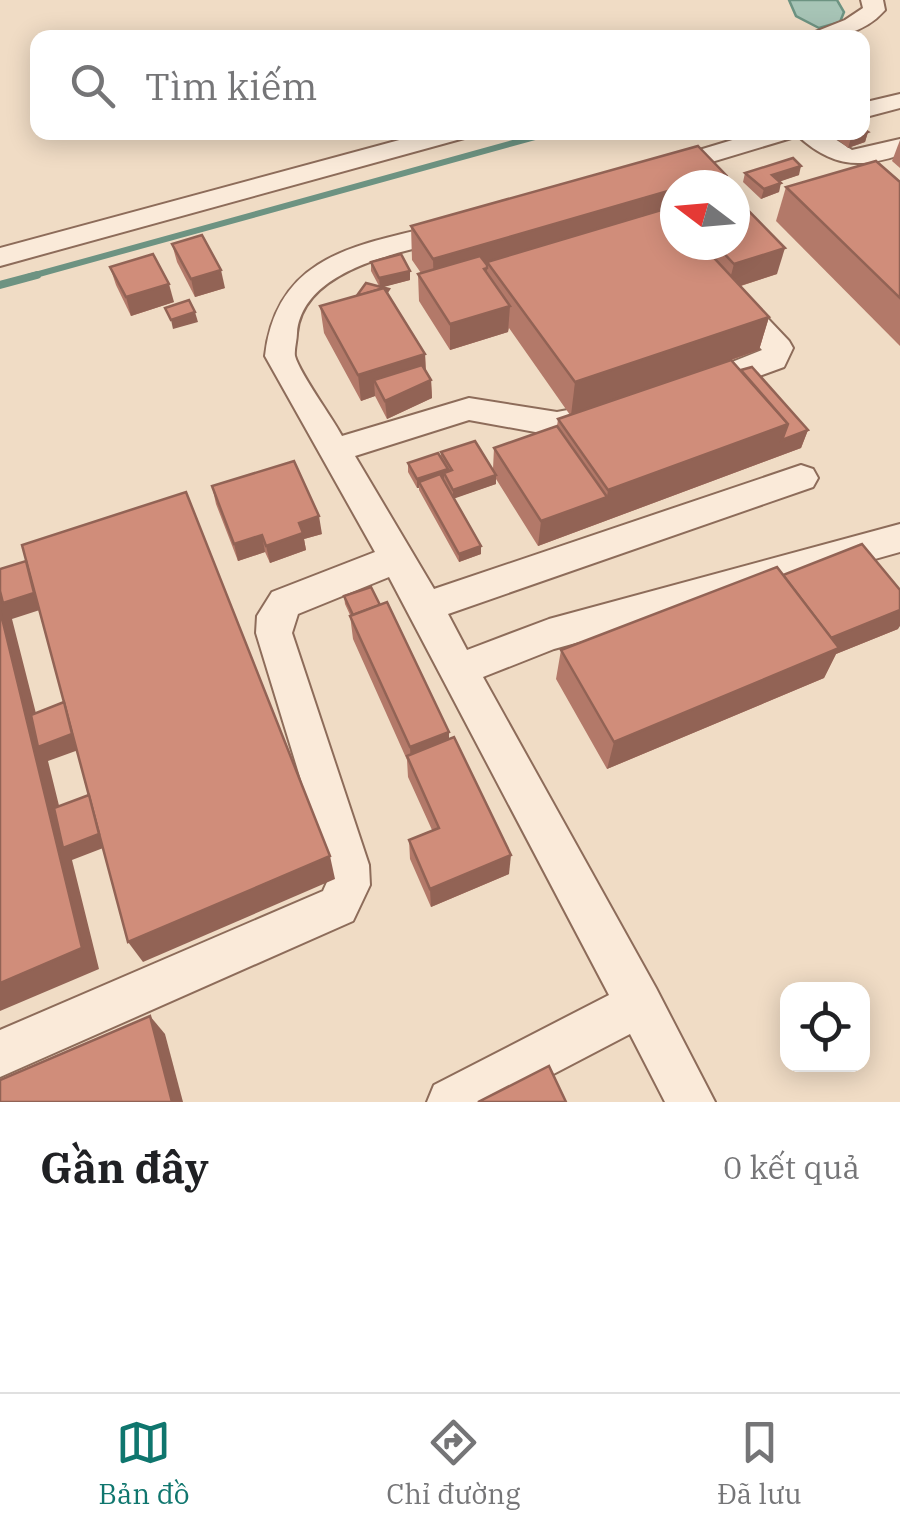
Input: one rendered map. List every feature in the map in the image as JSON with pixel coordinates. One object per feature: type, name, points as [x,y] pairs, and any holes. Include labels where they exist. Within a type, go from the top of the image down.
[{"type":"lane","points":[[838,30],[871,15],[872,0]]},
{"type":"lane","points":[[870,109],[900,101]]},
{"type":"lane","points":[[0,257],[430,140]]},
{"type":"lane","points":[[630,178],[761,140]]},
{"type":"lane","points":[[819,140],[845,159],[858,161],[900,148]]},
{"type":"lane","points":[[480,222],[326,268],[289,302],[279,329],[280,356],[425,606],[691,1102]]},
{"type":"lane","points":[[672,394],[748,372],[772,360],[778,348],[696,260]]},
{"type":"lane","points":[[335,450],[468,410],[557,424],[634,406]]},
{"type":"lane","points":[[425,606],[801,478]]},
{"type":"lane","points":[[458,670],[549,635],[900,538]]},
{"type":"lane","points":[[0,1054],[338,906],[349,885],[348,866],[274,633],[275,616],[285,603],[395,559]]},
{"type":"lane","points":[[450,1102],[640,1004]]},
{"type":"shaded area","points":[[789,0],[837,0],[844,12],[840,22],[819,28],[796,16]]},
{"type":"building","points":[[698,146],[721,170],[660,170],[660,193],[433,259],[411,226]]},
{"type":"building","points":[[793,158],[801,166],[772,175],[781,183],[764,189],[750,177],[750,171]]},
{"type":"building","points":[[876,161],[900,182],[900,298],[786,187]]},
{"type":"building","points":[[660,210],[660,260],[716,260],[769,317],[575,382],[487,262]]},
{"type":"building","points":[[750,212],[785,248],[750,259]]},
{"type":"building","points":[[202,235],[221,270],[191,279],[172,244]]},
{"type":"building","points":[[153,254],[169,284],[126,297],[110,267]]},
{"type":"building","points":[[401,254],[410,271],[379,278],[371,262]]},
{"type":"building","points":[[480,256],[487,265],[484,269],[510,306],[450,324],[418,274]]},
{"type":"building","points":[[366,283],[389,289],[358,294]]},
{"type":"building","points":[[384,288],[425,354],[358,375],[320,306]]},
{"type":"building","points":[[189,300],[195,312],[171,320],[165,308]]},
{"type":"building","points":[[731,360],[788,424],[608,490],[558,419]]},
{"type":"building","points":[[422,365],[431,380],[385,401],[374,380]]},
{"type":"building","points":[[752,367],[808,430],[782,440],[788,424],[741,370]]},
{"type":"building","points":[[557,426],[607,497],[541,521],[494,448]]},
{"type":"building","points":[[475,441],[496,475],[453,490],[444,473],[452,470],[441,452]]},
{"type":"building","points":[[438,453],[448,469],[417,479],[408,463]]},
{"type":"building","points":[[294,461],[319,516],[299,523],[303,533],[266,546],[262,535],[234,544],[212,486]]},
{"type":"building","points":[[440,474],[481,546],[459,554],[419,482]]},
{"type":"building","points":[[186,492],[330,856],[128,942],[22,545]]},
{"type":"building","points":[[862,544],[900,590],[900,610],[831,638],[783,575]]},
{"type":"building","points":[[26,561],[34,593],[3,603],[0,569]]},
{"type":"building","points":[[777,567],[839,648],[614,742],[561,650]]},
{"type":"building","points":[[371,587],[380,605],[353,615],[344,596]]},
{"type":"building","points":[[387,602],[449,732],[410,747],[350,616]]},
{"type":"building","points":[[0,610],[82,948],[0,983]]},
{"type":"building","points":[[64,702],[72,734],[38,747],[31,715]]},
{"type":"building","points":[[454,737],[511,855],[430,889],[409,840],[439,828],[407,756]]},
{"type":"building","points":[[89,795],[99,834],[63,848],[54,808]]},
{"type":"building","points":[[150,1016],[172,1102],[0,1102],[0,1080]]},
{"type":"building","points":[[549,1066],[566,1102],[478,1102]]},
{"type":"waterway","points":[[28,277],[524,140]]},
{"type":"waterway","points":[[0,285],[37,275]]}]
